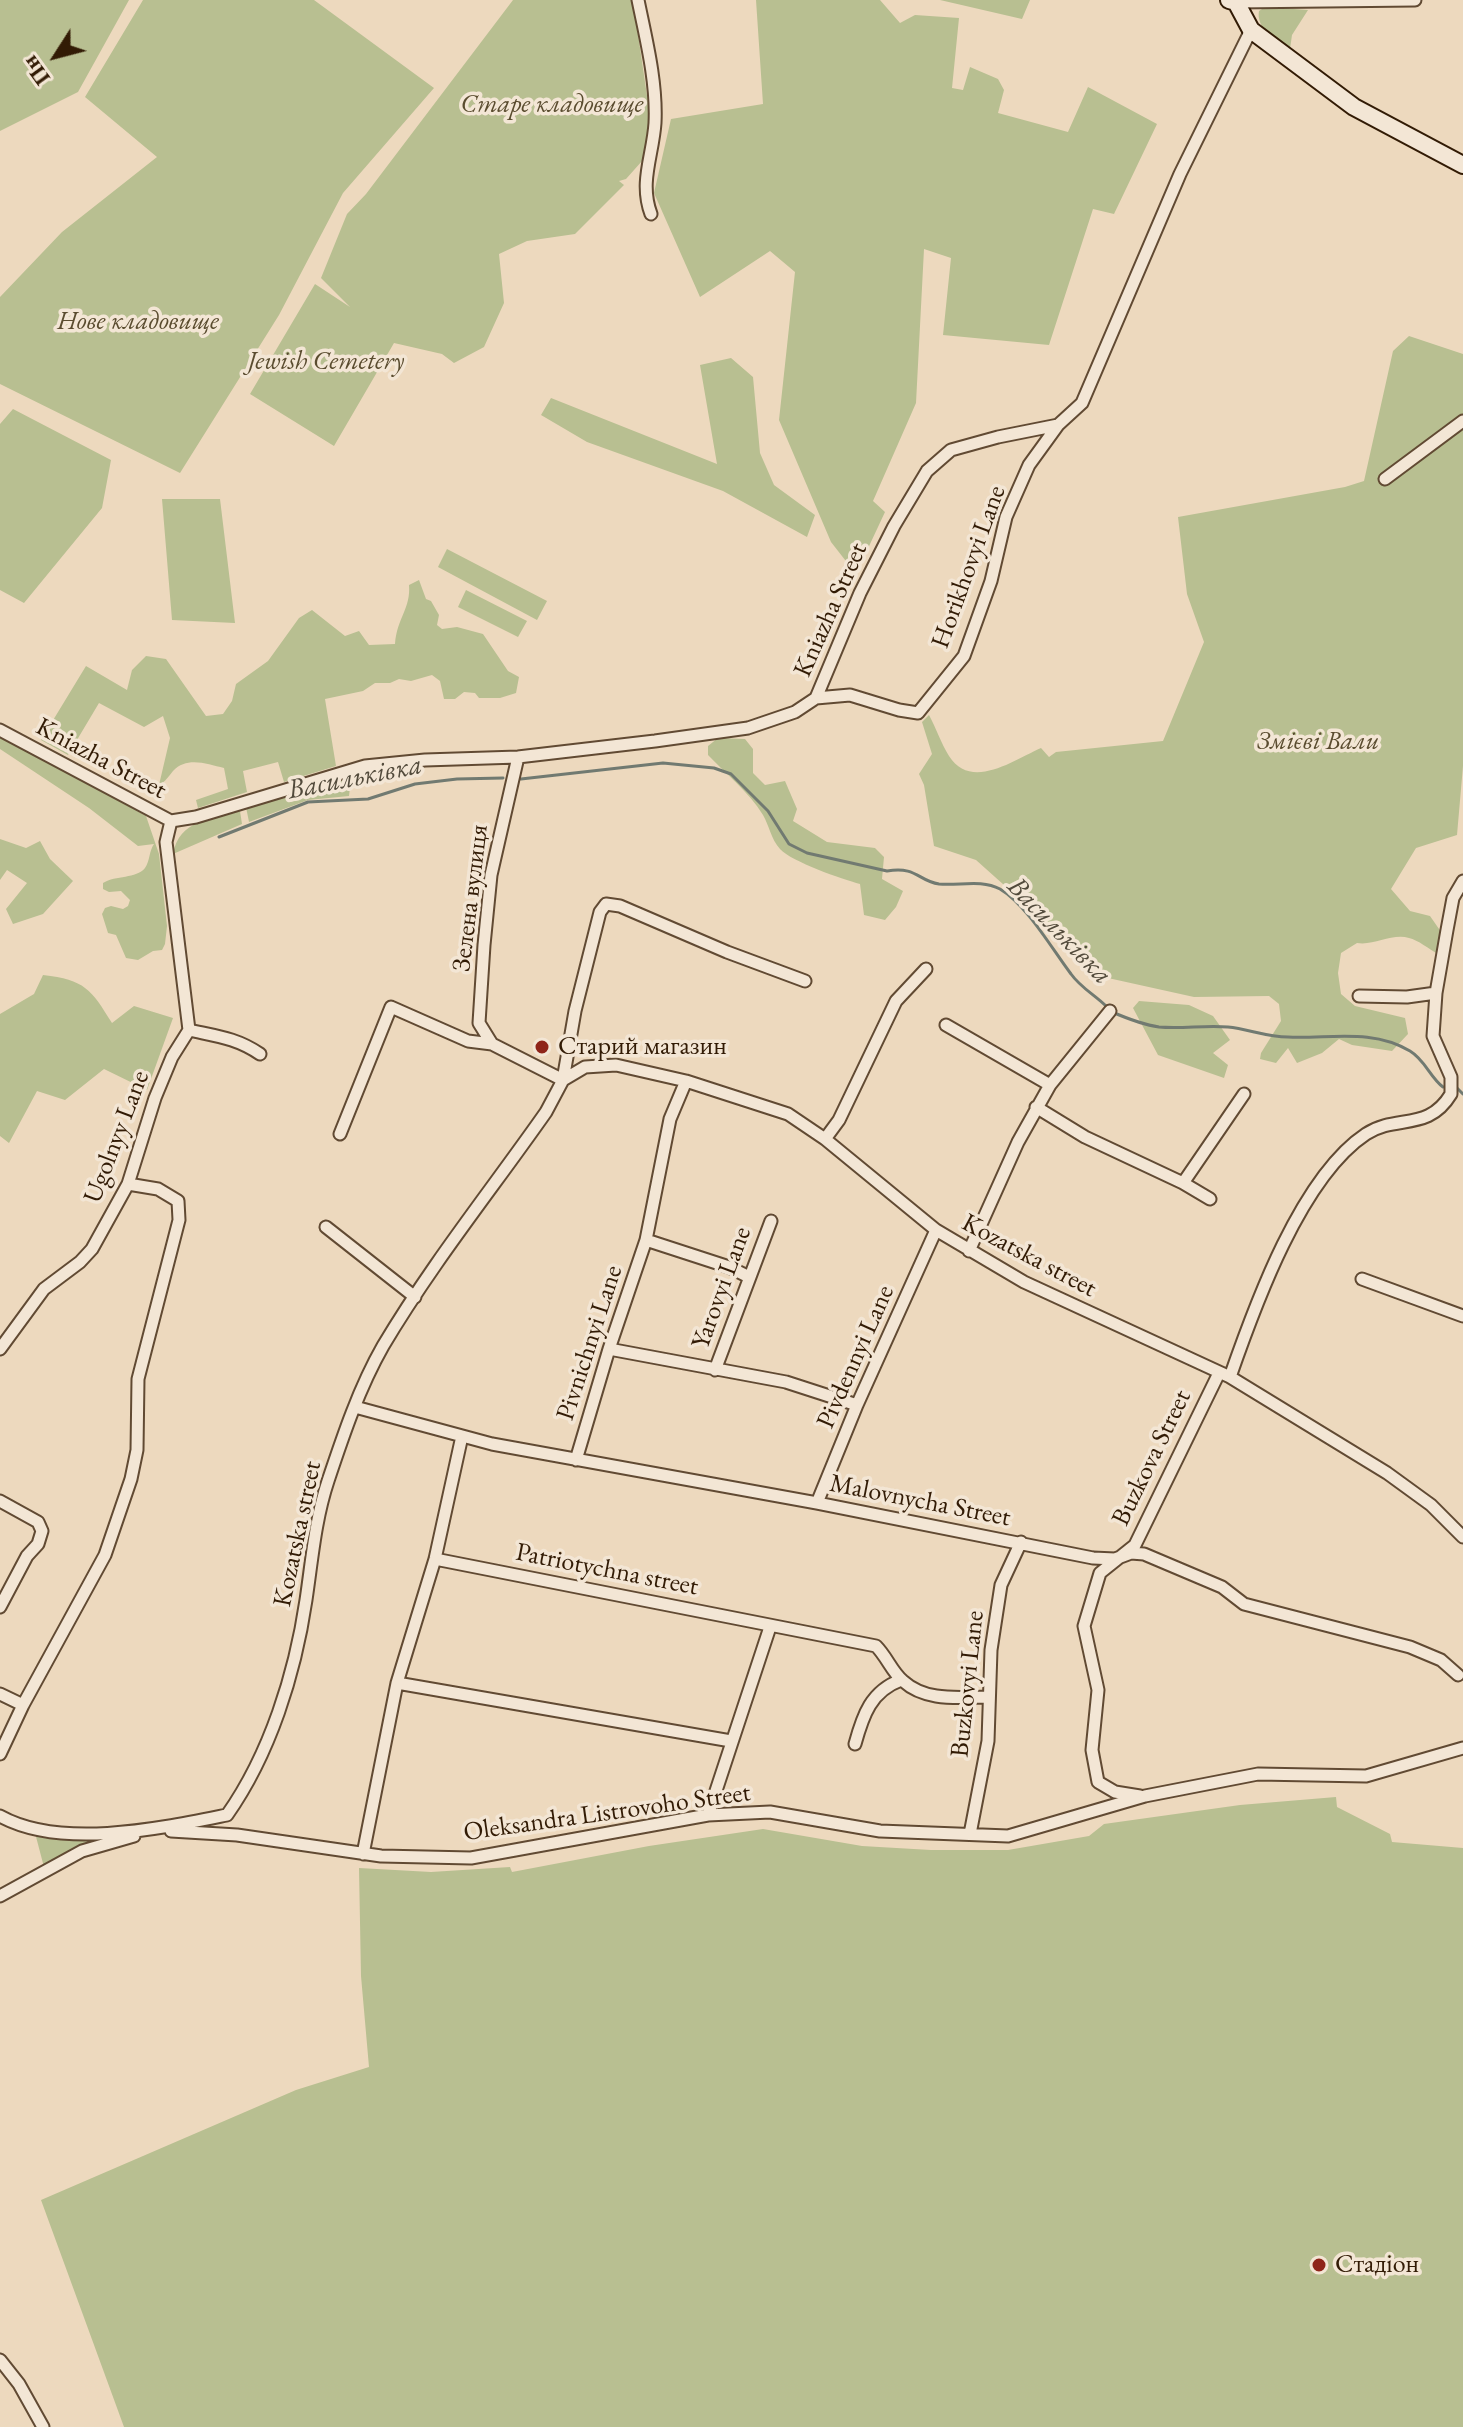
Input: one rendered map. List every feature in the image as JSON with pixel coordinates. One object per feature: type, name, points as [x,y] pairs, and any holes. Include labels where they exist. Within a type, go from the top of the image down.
[{"type":"main road","points":[[1233,1],[1251,30],[1354,107],[1463,165]]},
{"type":"street","points":[[638,0],[654,95],[655,121],[645,186],[651,214]]},
{"type":"street","points":[[1233,1],[1415,0]]},
{"type":"street","points":[[1058,425],[1082,403],[1180,174],[1251,30]]},
{"type":"street","points":[[1385,479],[1463,421]]},
{"type":"street","name":"Kniazha Street","points":[[0,730],[171,821],[196,817],[365,766],[425,760],[518,757],[748,728],[795,712],[816,698],[860,593],[894,526],[927,471],[951,450],[1058,425]]},
{"type":"street","name":"Horikhovyi Lane","points":[[816,698],[850,695],[918,713],[964,656],[991,581],[1006,517],[1029,465],[1058,425]]},
{"type":"street","name":"Зелена вулиця","points":[[492,1044],[479,1023],[484,945],[491,875],[518,757]]},
{"type":"street","points":[[171,821],[166,842],[189,1030],[224,1035],[260,1054]]},
{"type":"street","points":[[1359,996],[1407,997],[1436,993],[1453,898],[1463,881]]},
{"type":"street","points":[[340,1134],[391,1007],[468,1041],[492,1044],[563,1080],[575,1011],[600,912],[606,904],[620,906],[727,952],[805,981]]},
{"type":"street","points":[[825,1139],[839,1120],[896,1001],[926,969]]},
{"type":"street","name":"Buzkova Street","points":[[1145,1796],[1115,1792],[1098,1782],[1092,1750],[1098,1690],[1084,1626],[1100,1573],[1135,1545],[1225,1375],[1283,1241],[1334,1164],[1367,1133],[1435,1115],[1451,1094],[1451,1077],[1433,1036],[1436,993]]},
{"type":"street","points":[[969,1251],[1036,1107],[1110,1011]]},
{"type":"street","points":[[946,1025],[1050,1085]]},
{"type":"street","name":"Ugolnyy Lane","points":[[0,1349],[44,1289],[92,1249],[128,1184],[155,1098],[172,1057],[189,1030]]},
{"type":"street","name":"Kozatska street","points":[[227,1815],[248,1785],[290,1674],[327,1483],[355,1407],[383,1348],[415,1297],[546,1112],[563,1080],[585,1067],[616,1065],[686,1081],[788,1114],[825,1139],[936,1230],[969,1251],[1024,1282],[1225,1375],[1387,1473],[1431,1505],[1463,1537]]},
{"type":"street","name":"Pivnichnyi Lane","points":[[576,1460],[646,1240],[670,1119],[686,1081]]},
{"type":"street","points":[[1183,1183],[1244,1094]]},
{"type":"street","points":[[1036,1107],[1085,1137],[1210,1199]]},
{"type":"street","points":[[0,1754],[23,1705],[105,1555],[131,1479],[137,1450],[138,1379],[179,1220],[178,1201],[158,1189],[128,1184]]},
{"type":"street","name":"Yarovyi Lane","points":[[715,1370],[771,1221]]},
{"type":"street","points":[[326,1227],[415,1297]]},
{"type":"street","name":"Pivdennyi Lane","points":[[817,1503],[857,1405],[936,1230]]},
{"type":"street","name":"Pivnichnyi Lane","points":[[646,1240],[729,1267],[749,1277]]},
{"type":"street","points":[[1362,1279],[1463,1316]]},
{"type":"street","points":[[609,1349],[786,1382],[857,1405]]},
{"type":"street","name":"Malovnycha Street","points":[[355,1407],[462,1436],[576,1460],[817,1503],[1093,1558],[1115,1559],[1131,1553],[1144,1554],[1222,1587],[1244,1604],[1410,1647],[1441,1660],[1458,1675]]},
{"type":"street","points":[[363,1854],[397,1683],[435,1559],[462,1436]]},
{"type":"street","points":[[0,1501],[38,1522],[42,1531],[38,1544],[27,1556],[0,1607]]},
{"type":"street","name":"Buzkovyi Lane","points":[[970,1834],[988,1741],[987,1697],[1001,1585],[1021,1542]]},
{"type":"street","name":"Patriotychna street","points":[[435,1559],[876,1646],[888,1658],[901,1680],[918,1692],[940,1697],[987,1697]]},
{"type":"street","points":[[708,1815],[770,1627]]},
{"type":"street","points":[[855,1744],[870,1701],[886,1685],[901,1680]]},
{"type":"street","points":[[397,1683],[731,1741]]},
{"type":"street","points":[[0,1694],[23,1705]]},
{"type":"street","name":"Oleksandra Listrovoho Street","points":[[0,1896],[82,1851],[153,1831],[237,1835],[363,1854],[471,1858],[708,1815],[770,1812],[880,1831],[1008,1836],[1145,1796],[1258,1774],[1366,1776],[1463,1748]]},
{"type":"street","points":[[0,1816],[17,1825],[80,1834],[153,1831],[227,1815]]},
{"type":"street","points":[[227,1815],[221,1822],[224,1829],[237,1835]]},
{"type":"street","points":[[80,1834],[86,1837],[88,1845],[82,1851]]},
{"type":"street","points":[[0,2360],[19,2384],[43,2427]]},
{"type":"green space","points":[[0,0],[129,0],[78,92],[0,131]]},
{"type":"green space","name":"Нове кладовище","points":[[143,0],[314,0],[434,88],[343,193],[279,315],[180,473],[0,384],[0,297],[62,232],[157,157],[85,97]]},
{"type":"green space","points":[[513,0],[633,0],[651,123],[642,161],[626,179],[619,181],[624,185],[575,234],[527,241],[499,254],[504,303],[484,347],[454,363],[442,354],[394,343],[334,446],[250,394],[315,284],[350,307],[321,278],[347,214],[366,194]]},
{"type":"green space","points":[[756,0],[880,0],[900,23],[915,15],[959,18],[952,88],[963,90],[970,67],[998,79],[1004,90],[998,113],[1068,132],[1088,87],[1157,124],[1114,214],[1093,209],[1049,345],[943,335],[951,258],[924,249],[916,403],[873,501],[885,512],[856,574],[831,542],[779,420],[795,272],[770,251],[700,297],[654,193],[671,119],[763,104]]},
{"type":"green space","points":[[940,0],[1030,0],[1022,19]]},
{"type":"green space","points":[[1265,7],[1308,10],[1292,35],[1290,49],[1284,49],[1260,22],[1259,11]]},
{"type":"green space","name":"Змієві Вали","points":[[1409,336],[1463,354],[1463,766],[1457,835],[1416,848],[1391,889],[1410,911],[1430,916],[1446,939],[1438,954],[1403,937],[1357,943],[1341,953],[1338,973],[1341,994],[1355,1006],[1405,1018],[1408,1034],[1392,1051],[1352,1045],[1339,1039],[1322,1053],[1297,1063],[1288,1048],[1276,1063],[1260,1059],[1281,1021],[1279,1004],[1269,996],[1194,997],[1108,978],[976,860],[934,846],[924,785],[919,774],[932,754],[922,722],[929,715],[949,756],[958,766],[981,772],[1006,765],[1041,748],[1049,757],[1056,752],[1163,741],[1204,642],[1187,594],[1178,517],[1364,481],[1393,351]]},
{"type":"green space","points":[[731,358],[753,377],[760,453],[774,485],[815,515],[807,537],[723,491],[587,442],[541,415],[551,398],[717,464],[700,365]]},
{"type":"green space","points":[[13,409],[111,460],[102,508],[24,603],[0,590],[0,424]]},
{"type":"green space","points":[[162,499],[220,499],[235,623],[172,620]]},
{"type":"green space","points":[[447,549],[547,601],[537,620],[438,567]]},
{"type":"green space","points":[[419,580],[426,599],[431,601],[439,615],[437,625],[442,629],[457,627],[483,634],[508,671],[519,677],[516,693],[500,698],[479,698],[475,693],[464,692],[455,699],[444,699],[440,681],[432,675],[411,681],[399,679],[390,683],[375,683],[363,691],[325,699],[336,766],[284,782],[278,762],[243,771],[247,792],[198,808],[196,800],[228,789],[224,768],[191,762],[179,766],[159,785],[170,738],[163,716],[144,727],[99,703],[68,755],[41,740],[86,666],[127,690],[132,670],[146,656],[166,659],[206,716],[223,714],[232,701],[236,684],[268,661],[299,618],[312,610],[345,636],[359,631],[369,645],[395,644],[408,600],[409,585]]},
{"type":"green space","points":[[466,590],[527,621],[518,637],[458,607]]},
{"type":"green space","points":[[0,735],[146,816],[159,854],[167,926],[162,950],[153,951],[138,960],[126,958],[116,935],[108,933],[102,914],[105,908],[111,906],[123,909],[130,900],[121,891],[103,889],[103,883],[145,868],[154,844],[138,846],[89,808],[0,749]]},
{"type":"green space","points":[[718,738],[745,739],[753,749],[753,773],[765,785],[785,781],[797,809],[793,821],[827,842],[875,848],[884,857],[882,879],[903,891],[896,907],[885,920],[864,915],[860,884],[806,864],[780,849],[757,807],[708,755],[708,746]]},
{"type":"green space","points":[[346,778],[345,787],[350,787],[349,796],[308,800],[249,822],[246,807]]},
{"type":"green space","points":[[240,811],[242,824],[173,854],[176,843],[189,828],[208,819]]},
{"type":"green space","points":[[0,839],[26,848],[40,841],[50,859],[73,881],[43,914],[13,924],[6,909],[27,883],[7,870],[0,880]]},
{"type":"green space","points":[[43,975],[78,983],[92,994],[112,1023],[134,1006],[173,1018],[147,1090],[104,1069],[65,1100],[37,1091],[9,1143],[0,1136],[0,1014],[34,994]]},
{"type":"green space","points":[[1139,1001],[1189,1005],[1213,1016],[1230,1040],[1213,1053],[1228,1065],[1224,1078],[1158,1055],[1133,1008]]},
{"type":"green space","points":[[1336,1797],[1337,1807],[1390,1834],[1392,1842],[1463,1848],[1463,2427],[124,2427],[41,2200],[296,2090],[369,2067],[361,1976],[359,1868],[431,1872],[510,1867],[512,1872],[649,1846],[763,1829],[862,1846],[1008,1850],[1089,1836],[1104,1824],[1240,1805]]},
{"type":"green space","points":[[34,1829],[86,1837],[88,1845],[45,1871]]},
{"type":"waterway","name":"Васильківка","points":[[521,779],[663,763],[714,768],[731,774],[768,811],[789,844],[807,853],[887,871],[905,870],[939,884],[978,884],[1000,889],[1029,916],[1075,979],[1107,1007]]},
{"type":"waterway","name":"Васильківка","points":[[219,837],[308,802],[368,799],[415,784],[503,778]]},
{"type":"waterway","name":"Васильківка","points":[[1112,1012],[1159,1027],[1235,1028],[1280,1037],[1381,1039],[1410,1051],[1443,1087]]},
{"type":"waterway","name":"Васильківка","points":[[1456,1087],[1463,1094]]},
{"type":"place","name":"Старий магазин","points":[[542,1047]]},
{"type":"place","name":"Стадіон","points":[[1319,2265]]},
{"type":"park label","name":"Старе кладовище","points":[[552,105]]},
{"type":"park label","name":"Jewish Cemetery","points":[[326,362]]}]
